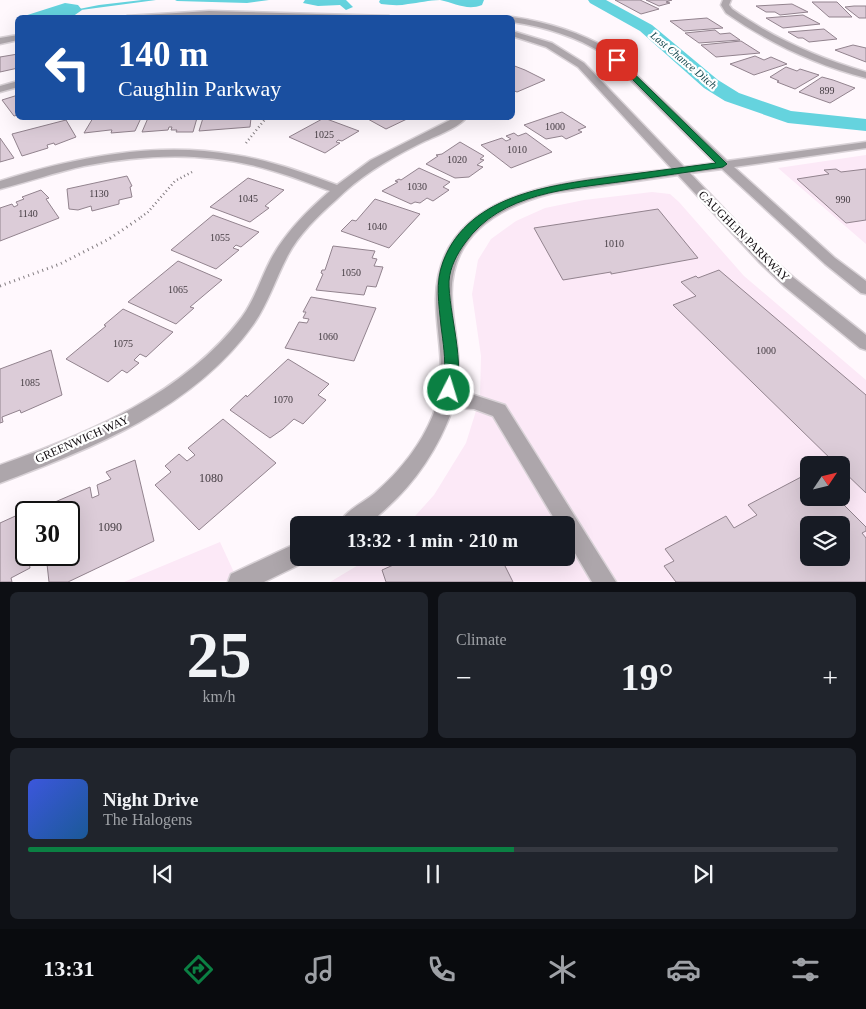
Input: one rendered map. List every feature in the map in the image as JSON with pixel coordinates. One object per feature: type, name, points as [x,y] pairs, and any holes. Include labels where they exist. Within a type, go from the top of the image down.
[{"type":"street","points":[[727,0],[725,5],[729,11],[774,40],[815,59],[866,75]]},
{"type":"street","points":[[175,15],[246,15]]},
{"type":"street","points":[[515,20],[566,31],[606,52],[802,237],[866,289]]},
{"type":"street","name":"CAUGHLIN PARKWAY","points":[[515,34],[548,44],[571,57],[593,77],[680,171],[783,277],[866,344]]},
{"type":"street","points":[[0,41],[15,38]]},
{"type":"street","points":[[0,89],[15,85]]},
{"type":"street","name":"GREENWICH WAY","points":[[0,474],[67,449],[120,424],[168,396],[206,366],[233,338],[256,307],[286,246],[304,223],[364,171],[457,120]]},
{"type":"street","points":[[361,516],[390,493],[411,468],[428,443],[442,416],[447,400],[452,367],[444,299],[444,279],[449,260],[469,230],[483,217],[533,193],[723,164],[866,145]]},
{"type":"street","points":[[0,185],[86,162],[163,153],[202,154],[265,164],[340,190]]},
{"type":"street","points":[[447,400],[474,402],[499,410],[605,582]]},
{"type":"street","points":[[240,581],[290,557]]},
{"type":"path","points":[[0,286],[60,264],[109,239],[148,212],[176,180],[207,166],[234,158],[264,120]]},
{"type":"shaded area","points":[[866,155],[866,244],[778,168]]},
{"type":"shaded area","points":[[652,192],[670,194],[744,276],[866,380],[866,581],[330,582],[357,566],[575,566],[575,516],[415,516],[434,495],[466,443],[480,398],[481,356],[472,294],[478,260],[491,239],[516,221],[545,208],[584,200]]},
{"type":"shaded area","points":[[220,542],[238,581],[124,582]]},
{"type":"water","points":[[305,0],[346,0],[353,7],[346,10],[340,5],[318,6],[303,3]]},
{"type":"water","points":[[380,0],[432,0],[405,5],[381,4]]},
{"type":"water","points":[[440,0],[484,0],[482,5],[471,7]]},
{"type":"water","points":[[65,3],[78,5],[82,10],[75,15],[27,15]]},
{"type":"building","points":[[615,0],[640,0],[659,9],[641,14]]},
{"type":"building","points":[[646,0],[672,0],[666,2],[670,3],[659,6]]},
{"type":"building","points":[[812,2],[837,2],[852,17],[829,17]]},
{"type":"building","points":[[792,4],[808,12],[780,15],[775,12],[766,12],[756,6]]},
{"type":"building","points":[[866,6],[866,18],[859,18],[845,7]]},
{"type":"building","points":[[803,15],[820,24],[783,28],[766,18]]},
{"type":"building","points":[[707,18],[723,28],[684,31],[670,21]]},
{"type":"building","points":[[824,29],[837,39],[809,42],[788,32]]},
{"type":"building","points":[[715,30],[720,34],[730,33],[740,40],[699,43],[685,33]]},
{"type":"building","points":[[741,41],[760,53],[716,57],[701,45]]},
{"type":"building","points":[[853,45],[866,48],[866,62],[835,50]]},
{"type":"building","points":[[15,54],[15,69],[0,72],[0,57]]},
{"type":"building","points":[[755,56],[764,60],[771,57],[787,64],[754,75],[730,64]]},
{"type":"building","points":[[515,66],[545,80],[515,91]]},
{"type":"building","points":[[786,67],[819,75],[795,89],[770,77]]},
{"type":"building","points":[[822,77],[855,88],[830,103],[799,92]]},
{"type":"building","points":[[15,96],[15,116],[14,116],[2,100]]},
{"type":"building","points":[[562,112],[586,127],[578,130],[582,132],[566,139],[562,136],[546,139],[524,125]]},
{"type":"building","points":[[66,120],[76,137],[55,145],[54,143],[47,145],[48,148],[22,156],[12,134]]},
{"type":"building","points":[[92,120],[140,120],[135,131],[111,133],[112,130],[110,130],[84,133]]},
{"type":"building","points":[[147,120],[196,120],[193,132],[176,132],[177,130],[171,130],[172,127],[169,127],[168,130],[142,132]]},
{"type":"building","points":[[202,120],[251,120],[250,127],[199,131]]},
{"type":"building","points":[[320,120],[329,120],[359,131],[342,141],[338,140],[336,142],[340,143],[325,153],[289,137]]},
{"type":"building","points":[[370,120],[405,120],[386,129]]},
{"type":"building","points":[[514,133],[518,136],[526,133],[552,152],[511,168],[481,145],[502,138],[506,141],[511,139],[506,136]]},
{"type":"building","points":[[0,138],[14,158],[0,162]]},
{"type":"building","points":[[460,142],[484,156],[480,159],[484,160],[477,165],[483,167],[469,177],[455,178],[426,164],[438,156],[436,155],[442,154]]},
{"type":"building","points":[[419,168],[450,182],[443,187],[449,190],[433,201],[427,198],[420,203],[415,202],[411,204],[382,191],[398,182],[395,181],[401,180]]},
{"type":"building","points":[[836,169],[841,172],[866,169],[866,220],[846,223],[797,179],[829,174],[824,170]]},
{"type":"building","points":[[127,176],[132,186],[130,187],[132,197],[119,200],[119,204],[92,211],[91,206],[78,210],[69,209],[67,189]]},
{"type":"building","points":[[248,178],[284,190],[265,206],[269,208],[250,222],[210,207]]},
{"type":"building","points":[[41,190],[49,198],[46,199],[59,218],[0,241],[0,208],[12,204],[14,207],[18,205],[16,202],[24,199],[22,197]]},
{"type":"building","points":[[375,199],[420,214],[389,248],[341,231],[352,220],[356,221]]},
{"type":"building","points":[[658,209],[698,258],[611,274],[611,272],[563,280],[534,228]]},
{"type":"building","points":[[213,215],[259,232],[241,247],[236,245],[233,248],[239,250],[216,269],[171,250]]},
{"type":"building","points":[[333,246],[375,251],[372,258],[377,259],[374,266],[383,267],[376,287],[367,286],[364,295],[316,290],[323,274],[321,273],[322,270],[325,270]]},
{"type":"building","points":[[178,261],[222,280],[190,307],[194,308],[176,324],[128,302]]},
{"type":"building","points":[[719,270],[866,395],[866,493],[850,478],[850,456],[828,456],[673,305],[696,296],[681,282],[696,276],[698,278]]},
{"type":"building","points":[[311,297],[376,308],[354,361],[285,348],[299,322],[307,323],[309,319],[303,318],[306,312],[303,312]]},
{"type":"building","points":[[123,309],[173,332],[146,357],[140,354],[134,360],[139,363],[127,373],[122,370],[108,382],[66,359],[106,326],[104,325]]},
{"type":"building","points":[[51,350],[62,395],[21,413],[20,410],[2,417],[3,422],[0,423],[0,369]]},
{"type":"building","points":[[288,359],[329,384],[318,395],[326,400],[303,424],[294,419],[270,438],[230,410]]},
{"type":"building","points":[[223,419],[276,463],[199,530],[155,485],[171,472],[165,466],[179,454],[187,461],[195,455],[188,448]]},
{"type":"building","points":[[135,460],[154,541],[68,582],[49,582],[47,566],[80,566],[80,501],[57,501],[90,487],[92,498],[99,495],[97,485],[111,479],[106,472]]},
{"type":"building","points":[[800,478],[800,506],[845,506],[866,527],[866,531],[862,533],[866,538],[866,582],[676,582],[664,566],[674,561],[665,549],[726,516],[734,528],[757,515],[748,505]]},
{"type":"building","points":[[15,516],[15,566],[30,566],[30,568],[11,578],[12,582],[0,582],[0,523]]},
{"type":"building","points":[[391,566],[505,566],[513,582],[386,582],[382,570]]},
{"type":"waterway","points":[[81,9],[154,0]]},
{"type":"waterway","points":[[177,0],[247,2],[267,0]]},
{"type":"waterway","name":"Last Chance Ditch","points":[[595,0],[646,28],[711,84],[732,97],[788,117],[866,125]]},
{"type":"route","points":[[449,390],[452,367],[444,299],[444,279],[449,260],[458,245],[469,230],[483,217],[500,207],[533,193],[574,185],[723,164],[617,60]]}]
